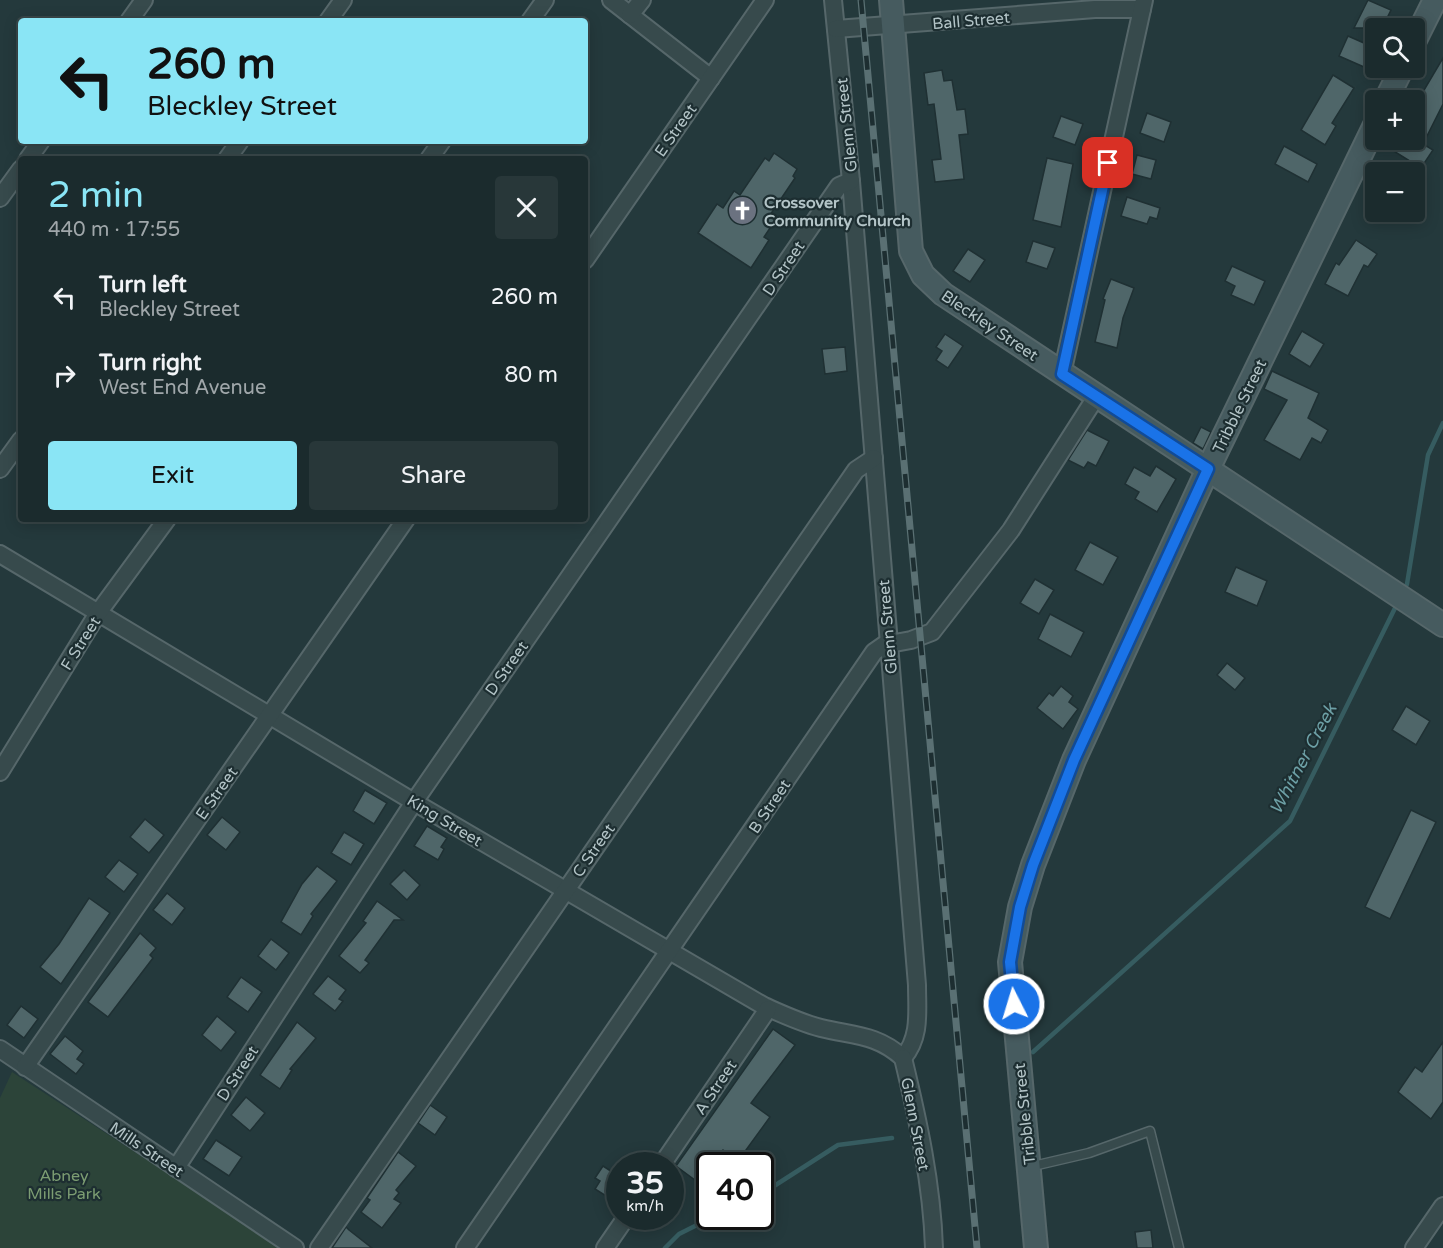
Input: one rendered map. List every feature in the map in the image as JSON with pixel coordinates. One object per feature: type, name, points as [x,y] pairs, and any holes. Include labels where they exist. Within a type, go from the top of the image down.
[{"type":"street","points":[[131,18],[144,0]]},
{"type":"street","points":[[330,18],[343,0]]},
{"type":"street","points":[[532,18],[545,0]]},
{"type":"street","points":[[611,0],[711,78]]},
{"type":"street","points":[[630,15],[642,0]]},
{"type":"street","name":"E Street","points":[[588,256],[765,0]]},
{"type":"street","name":"Glenn Street","points":[[833,0],[851,181],[917,985],[917,1026],[914,1046],[903,1058],[916,1112],[933,1212],[934,1248]]},
{"type":"street","name":"Bleckley Street","points":[[891,0],[911,251],[923,275],[943,294],[1096,397],[1443,625]]},
{"type":"street","points":[[1425,20],[1435,0]]},
{"type":"street","points":[[1062,374],[1143,5]]},
{"type":"street","name":"Ball Street","points":[[836,29],[1143,5]]},
{"type":"street","name":"Tribble Street","points":[[1036,1248],[1010,962],[1020,907],[1033,865],[1074,760],[1208,469],[1365,146]]},
{"type":"street","points":[[0,198],[18,173]]},
{"type":"street","name":"D Street","points":[[176,1168],[414,802],[839,186],[851,181]]},
{"type":"street","points":[[889,643],[911,640],[932,632],[1011,530],[1096,397]]},
{"type":"street","points":[[0,469],[18,444]]},
{"type":"street","name":"C Street","points":[[319,1248],[856,470],[874,458]]},
{"type":"street","name":"F Street","points":[[0,772],[98,614],[164,522]]},
{"type":"street","name":"E Street","points":[[25,1066],[404,522]]},
{"type":"street","name":"King Street","points":[[0,554],[414,802],[768,1008],[820,1028],[865,1036],[887,1044],[903,1058]]},
{"type":"street","name":"B Street","points":[[465,1248],[874,652],[889,643]]},
{"type":"street","name":"A Street","points":[[670,1152],[768,1008]]},
{"type":"street","name":"Mills Street","points":[[0,1049],[295,1248]]},
{"type":"street","points":[[1414,1248],[1443,1206]]},
{"type":"street","points":[[605,1248],[617,1230]]},
{"type":"lane","points":[[1029,1167],[1089,1153],[1150,1131],[1179,1248]]},
{"type":"green space","name":"Abney Mills Park","points":[[12,1072],[282,1248],[0,1248],[0,1098]]},
{"type":"building","points":[[1368,0],[1391,10],[1387,18],[1365,18],[1365,28],[1354,28]]},
{"type":"building","points":[[1348,36],[1365,43],[1364,67],[1339,56]]},
{"type":"building","points":[[1443,58],[1443,104],[1425,140],[1425,90]]},
{"type":"building","points":[[942,70],[944,81],[952,80],[957,110],[965,109],[968,134],[959,135],[964,179],[935,182],[932,160],[941,159],[934,104],[928,105],[924,73]]},
{"type":"building","points":[[1333,75],[1354,88],[1332,123],[1336,126],[1325,145],[1301,130]]},
{"type":"building","points":[[1147,113],[1171,122],[1164,142],[1140,133]]},
{"type":"building","points":[[1061,116],[1083,124],[1075,145],[1053,137]]},
{"type":"building","points":[[1425,145],[1433,150],[1425,162],[1411,162],[1392,150],[1425,150]]},
{"type":"building","points":[[1284,146],[1317,164],[1308,182],[1275,164]]},
{"type":"building","name":"Crossover Community Church","points":[[774,153],[797,169],[793,176],[795,178],[770,215],[776,219],[764,237],[769,240],[751,268],[698,233],[717,204],[723,208],[734,191],[740,195],[765,158],[769,161]]},
{"type":"building","points":[[1137,155],[1156,160],[1151,179],[1132,174]]},
{"type":"building","points":[[1047,158],[1073,164],[1061,227],[1033,220]]},
{"type":"building","points":[[1127,197],[1160,208],[1157,219],[1150,217],[1147,224],[1121,216]]},
{"type":"building","points":[[1356,240],[1377,254],[1368,267],[1364,265],[1348,296],[1325,284],[1336,263],[1339,265]]},
{"type":"building","points":[[1033,241],[1055,248],[1047,269],[1026,262]]},
{"type":"building","points":[[968,249],[985,260],[970,282],[953,271]]},
{"type":"building","points":[[1232,266],[1265,281],[1254,305],[1231,295],[1235,286],[1225,281]]},
{"type":"building","points":[[1111,279],[1134,288],[1123,318],[1117,348],[1095,342],[1105,300],[1103,299]]},
{"type":"building","points":[[1302,331],[1324,344],[1310,367],[1289,354]]},
{"type":"building","points":[[945,334],[963,346],[948,368],[936,360],[942,351],[936,347]]},
{"type":"building","points":[[845,347],[847,371],[825,374],[822,349]]},
{"type":"building","points":[[1272,371],[1319,393],[1308,418],[1328,430],[1321,443],[1312,438],[1300,460],[1264,440],[1287,400],[1264,389]]},
{"type":"building","points":[[1201,427],[1211,432],[1203,449],[1193,443]]},
{"type":"building","points":[[1087,430],[1109,441],[1096,466],[1088,462],[1084,468],[1068,460]]},
{"type":"building","points":[[1156,466],[1176,479],[1157,512],[1135,499],[1139,492],[1125,484],[1134,467],[1150,476]]},
{"type":"building","points":[[1090,542],[1118,557],[1103,585],[1075,570]]},
{"type":"building","points":[[1236,567],[1267,581],[1257,606],[1225,592]]},
{"type":"building","points":[[1035,579],[1054,590],[1039,614],[1020,603]]},
{"type":"building","points":[[1050,614],[1084,632],[1071,657],[1038,639]]},
{"type":"building","points":[[1227,663],[1245,678],[1235,690],[1217,675]]},
{"type":"building","points":[[1061,686],[1073,696],[1069,702],[1078,709],[1063,729],[1037,708],[1049,693],[1053,696]]},
{"type":"building","points":[[1406,706],[1430,721],[1416,745],[1392,730]]},
{"type":"building","points":[[365,790],[387,803],[374,824],[353,811]]},
{"type":"building","points":[[1411,810],[1436,822],[1390,919],[1365,907]]},
{"type":"building","points":[[222,817],[240,832],[226,850],[207,835]]},
{"type":"building","points":[[145,819],[164,835],[149,853],[130,837]]},
{"type":"building","points":[[427,826],[447,838],[441,847],[444,849],[438,860],[414,846]]},
{"type":"building","points":[[344,832],[364,844],[351,865],[331,853]]},
{"type":"building","points":[[119,860],[138,874],[124,892],[105,877]]},
{"type":"building","points":[[317,866],[337,881],[311,914],[313,916],[301,935],[281,922],[302,884]]},
{"type":"building","points":[[404,870],[420,885],[407,900],[390,884]]},
{"type":"building","points":[[167,893],[185,908],[172,925],[153,910]]},
{"type":"building","points":[[89,898],[110,913],[61,984],[40,967],[59,944]]},
{"type":"building","points":[[377,901],[403,920],[394,920],[365,960],[369,963],[360,973],[339,956],[366,923],[363,921]]},
{"type":"building","points":[[140,933],[156,948],[150,955],[153,958],[108,1017],[88,1002]]},
{"type":"building","points":[[271,939],[289,953],[276,970],[258,956]]},
{"type":"building","points":[[328,976],[346,990],[339,999],[343,1001],[335,1011],[313,994]]},
{"type":"building","points":[[241,977],[262,992],[248,1012],[227,997]]},
{"type":"building","points":[[21,1006],[38,1019],[24,1038],[7,1025]]},
{"type":"building","points":[[217,1016],[236,1032],[221,1051],[202,1035]]},
{"type":"building","points":[[297,1022],[316,1038],[290,1069],[292,1070],[280,1089],[260,1075]]},
{"type":"building","points":[[773,1029],[795,1045],[751,1103],[770,1117],[745,1152],[723,1150],[722,1152],[696,1152],[696,1181],[684,1172],[684,1155]]},
{"type":"building","points":[[65,1036],[83,1051],[77,1059],[84,1064],[76,1074],[50,1054]]},
{"type":"building","points":[[1443,1042],[1443,1102],[1431,1119],[1398,1092],[1415,1067],[1422,1072]]},
{"type":"building","points":[[246,1097],[265,1113],[250,1131],[231,1115]]},
{"type":"building","points":[[430,1105],[447,1117],[435,1135],[418,1123]]},
{"type":"building","points":[[216,1140],[242,1157],[229,1176],[203,1159]]},
{"type":"building","points":[[398,1152],[416,1166],[396,1190],[399,1193],[394,1199],[401,1203],[382,1228],[361,1212],[370,1200],[367,1198]]},
{"type":"building","points":[[603,1166],[606,1168],[606,1196],[595,1189],[600,1181],[595,1178]]},
{"type":"building","points":[[346,1227],[349,1230],[372,1248],[332,1248]]},
{"type":"building","points":[[1151,1230],[1153,1248],[1137,1248],[1135,1232]]},
{"type":"waterway","name":"Whitner Creek","points":[[1403,592],[1407,584],[1428,455],[1443,423]]},
{"type":"waterway","name":"Whitner Creek","points":[[1033,1052],[1290,821],[1398,602]]},
{"type":"waterway","name":"Whitner Creek","points":[[774,1186],[838,1145],[892,1138]]},
{"type":"waterway","name":"Whitner Creek","points":[[665,1248],[679,1234],[696,1226]]},
{"type":"railway","points":[[861,0],[977,1248]]},
{"type":"place","name":"Crossover Community Church","points":[[743,211]]},
{"type":"route","points":[[1014,1004],[1010,962],[1020,907],[1033,865],[1074,760],[1208,469],[1062,374],[1108,163]]}]
